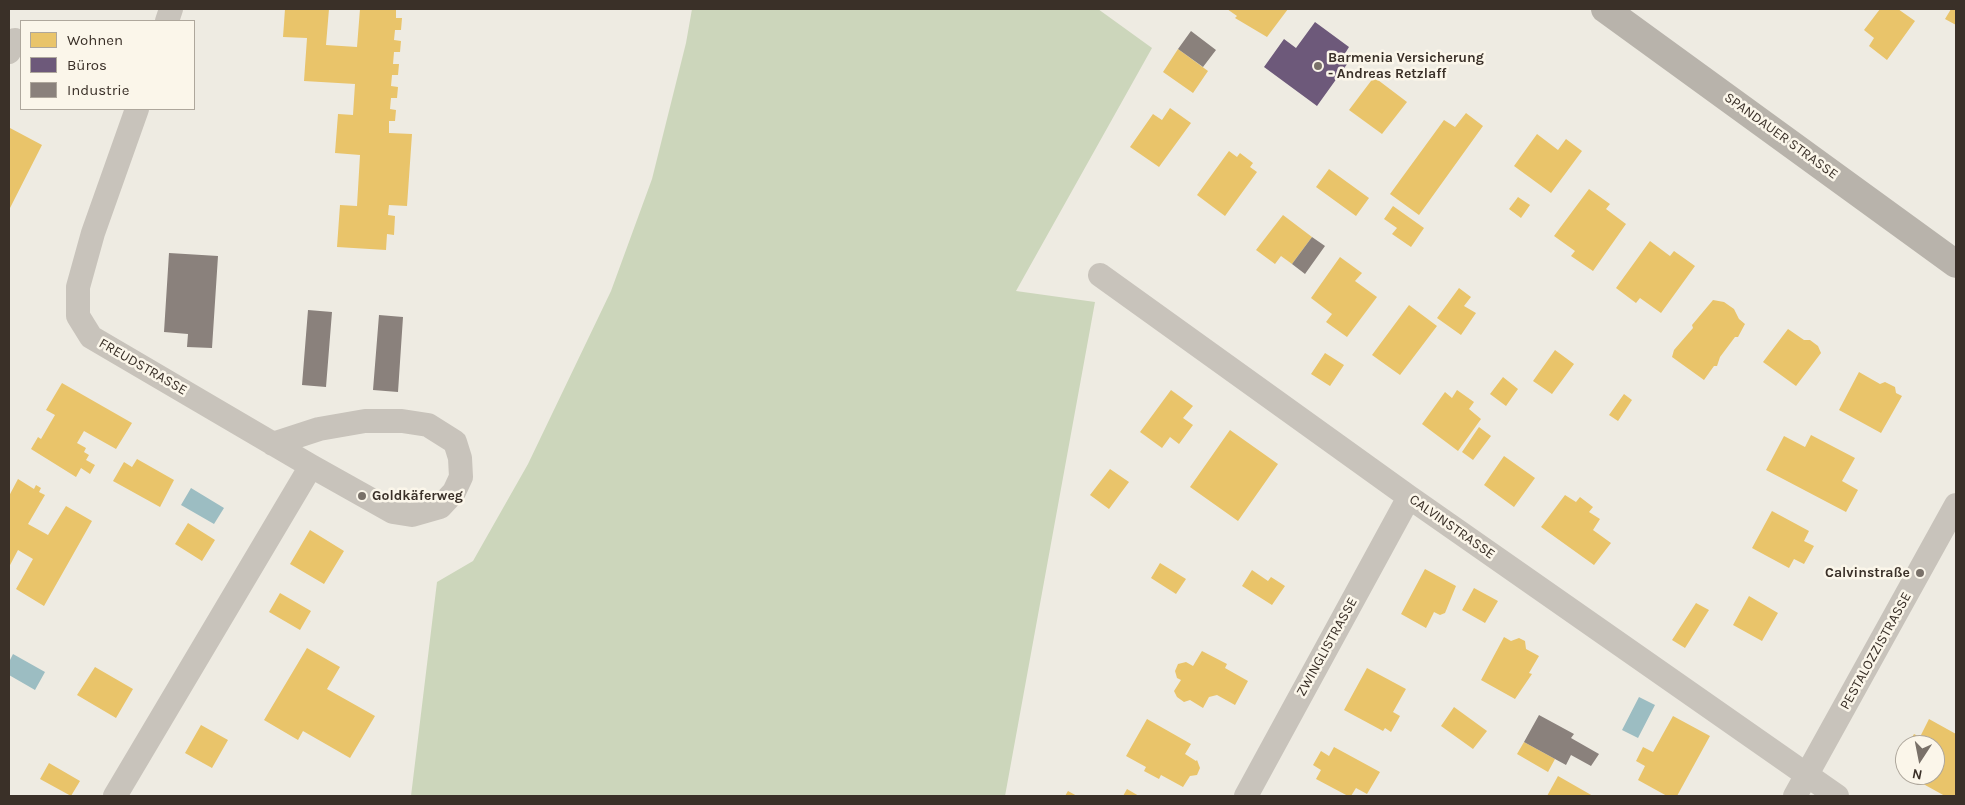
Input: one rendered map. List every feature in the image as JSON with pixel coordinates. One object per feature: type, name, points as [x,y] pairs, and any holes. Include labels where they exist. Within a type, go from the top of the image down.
[{"type":"main road","name":"SPANDAUER STRASSE","points":[[1605,9],[1956,264]]},
{"type":"street","name":"FREUDSTRASSE","points":[[137,110],[93,233],[78,287],[78,316],[91,337],[273,444],[393,512],[412,516],[440,507],[454,492],[461,476],[460,458],[455,442],[428,425],[402,421],[365,421],[319,429],[273,444]]},
{"type":"street","name":"CALVINSTRASSE","points":[[1100,275],[1409,497],[1837,796]]},
{"type":"street","points":[[115,796],[311,466]]},
{"type":"street","name":"ZWINGLISTRASSE","points":[[1246,796],[1409,497]]},
{"type":"street","name":"PESTALOZZISTRASSE","points":[[1795,796],[1956,505]]},
{"type":"green space","points":[[692,9],[1098,9],[1152,48],[1016,291],[1095,302],[1005,796],[411,796],[437,582],[473,561],[528,464],[611,291],[652,179],[686,43]]},
{"type":"water","points":[[191,488],[224,508],[214,524],[181,505]]},
{"type":"water","points":[[13,654],[45,672],[35,690],[9,675],[9,662]]},
{"type":"water","points":[[1639,697],[1655,705],[1638,738],[1622,730]]},
{"type":"building: Wohnen","points":[[285,9],[329,9],[326,45],[357,47],[360,9],[396,9],[396,18],[402,18],[401,30],[395,30],[394,40],[401,41],[400,52],[394,52],[393,64],[399,64],[398,75],[392,75],[391,86],[398,87],[397,98],[391,98],[390,109],[396,110],[395,121],[389,121],[389,133],[412,134],[407,206],[389,205],[388,215],[395,216],[394,235],[387,234],[386,250],[337,247],[340,205],[357,206],[360,155],[335,153],[338,114],[353,115],[355,84],[304,81],[307,38],[283,37]]},
{"type":"building: Wohnen","points":[[1227,9],[1288,9],[1267,37],[1235,18],[1237,16]]},
{"type":"building: Wohnen","points":[[1880,9],[1898,9],[1915,21],[1887,60],[1869,46],[1874,38],[1864,30]]},
{"type":"building: Wohnen","points":[[1951,9],[1956,9],[1956,25],[1945,19]]},
{"type":"building: Wohnen","points":[[1178,49],[1208,71],[1193,93],[1163,72]]},
{"type":"building: Wohnen","points":[[1374,77],[1407,102],[1382,134],[1349,110]]},
{"type":"building: Wohnen","points":[[1170,108],[1191,123],[1159,167],[1130,147],[1153,114],[1162,120]]},
{"type":"building: Wohnen","points":[[1466,113],[1483,126],[1419,215],[1390,194],[1444,120],[1455,127]]},
{"type":"building: Wohnen","points":[[10,128],[42,145],[9,210],[9,131]]},
{"type":"building: Wohnen","points":[[1537,134],[1558,150],[1566,139],[1582,151],[1551,193],[1514,166]]},
{"type":"building: Wohnen","points":[[1229,151],[1237,157],[1240,153],[1253,163],[1250,167],[1257,172],[1225,216],[1197,195]]},
{"type":"building: Wohnen","points":[[1329,169],[1369,198],[1356,216],[1316,187]]},
{"type":"building: Wohnen","points":[[1589,189],[1610,204],[1606,209],[1626,224],[1593,271],[1571,256],[1575,251],[1554,236]]},
{"type":"building: Wohnen","points":[[1518,197],[1530,205],[1521,218],[1509,209]]},
{"type":"building: Wohnen","points":[[1393,206],[1424,228],[1411,247],[1392,234],[1397,228],[1384,219]]},
{"type":"building: Wohnen","points":[[1283,215],[1312,237],[1292,264],[1281,256],[1275,264],[1256,250]]},
{"type":"building: Wohnen","points":[[1650,241],[1670,256],[1674,251],[1695,266],[1661,313],[1640,298],[1636,303],[1616,288]]},
{"type":"building: Wohnen","points":[[1340,257],[1362,273],[1355,281],[1377,297],[1347,337],[1326,322],[1332,314],[1311,298]]},
{"type":"building: Wohnen","points":[[1459,288],[1471,297],[1464,306],[1476,313],[1461,335],[1437,318]]},
{"type":"building: Wohnen","points":[[1713,300],[1724,302],[1734,309],[1739,319],[1745,324],[1738,337],[1735,337],[1720,357],[1717,366],[1714,366],[1704,380],[1672,357],[1674,350]]},
{"type":"building: Wohnen","points":[[1409,305],[1437,326],[1400,375],[1372,355]]},
{"type":"building: Wohnen","points":[[1788,329],[1804,340],[1810,340],[1818,346],[1821,353],[1796,386],[1763,362]]},
{"type":"building: Wohnen","points":[[1555,350],[1574,364],[1552,394],[1533,381]]},
{"type":"building: Wohnen","points":[[1325,353],[1344,365],[1330,386],[1311,374]]},
{"type":"building: Wohnen","points":[[1859,372],[1880,384],[1885,382],[1895,387],[1896,393],[1902,396],[1881,433],[1839,410]]},
{"type":"building: Wohnen","points":[[1503,377],[1518,389],[1506,406],[1490,394]]},
{"type":"building: Wohnen","points":[[62,383],[132,423],[116,449],[84,431],[77,443],[86,448],[84,452],[89,455],[86,460],[95,465],[90,474],[81,468],[76,477],[31,449],[38,437],[41,439],[55,415],[46,410]]},
{"type":"building: Wohnen","points":[[1171,390],[1193,406],[1183,418],[1193,425],[1179,444],[1170,437],[1162,448],[1140,432]]},
{"type":"building: Wohnen","points":[[1457,390],[1474,402],[1469,409],[1481,419],[1458,451],[1422,424],[1445,392],[1452,398]]},
{"type":"building: Wohnen","points":[[1624,394],[1632,400],[1618,421],[1609,415]]},
{"type":"building: Wohnen","points":[[1479,427],[1491,436],[1473,460],[1462,452]]},
{"type":"building: Wohnen","points":[[1230,430],[1278,464],[1238,521],[1190,487]]},
{"type":"building: Wohnen","points":[[1811,435],[1855,458],[1842,481],[1858,490],[1846,512],[1766,470],[1784,436],[1805,447]]},
{"type":"building: Wohnen","points":[[1504,456],[1535,478],[1514,507],[1484,485]]},
{"type":"building: Wohnen","points":[[137,459],[174,480],[160,507],[113,481],[124,462],[132,467]]},
{"type":"building: Wohnen","points":[[1110,469],[1129,482],[1109,509],[1090,495]]},
{"type":"building: Wohnen","points":[[18,479],[34,489],[36,485],[41,488],[39,492],[45,495],[28,524],[48,535],[66,506],[92,521],[44,606],[16,589],[33,559],[18,550],[9,567],[9,496]]},
{"type":"building: Wohnen","points":[[1565,495],[1576,502],[1580,497],[1593,507],[1589,512],[1600,519],[1593,530],[1611,543],[1594,565],[1541,527]]},
{"type":"building: Wohnen","points":[[1772,511],[1809,531],[1804,541],[1814,546],[1804,564],[1794,559],[1789,568],[1752,548]]},
{"type":"building: Wohnen","points":[[188,523],[215,540],[202,561],[175,544]]},
{"type":"building: Wohnen","points":[[310,530],[344,551],[324,584],[290,564]]},
{"type":"building: Wohnen","points":[[1160,563],[1186,579],[1176,594],[1151,578]]},
{"type":"building: Wohnen","points":[[1425,569],[1456,586],[1445,613],[1440,615],[1434,612],[1426,628],[1401,614]]},
{"type":"building: Wohnen","points":[[1252,570],[1268,581],[1271,577],[1285,586],[1272,605],[1242,586]]},
{"type":"building: Wohnen","points":[[1474,588],[1498,601],[1485,623],[1462,610]]},
{"type":"building: Wohnen","points":[[280,593],[311,611],[300,630],[269,612]]},
{"type":"building: Wohnen","points":[[1749,596],[1778,613],[1762,641],[1733,625]]},
{"type":"building: Wohnen","points":[[1696,603],[1709,610],[1685,648],[1672,640]]},
{"type":"building: Wohnen","points":[[1504,637],[1511,641],[1519,638],[1525,641],[1526,649],[1539,656],[1529,673],[1532,674],[1515,699],[1481,680]]},
{"type":"building: Wohnen","points":[[307,648],[340,667],[327,689],[375,716],[350,758],[303,731],[298,740],[264,720]]},
{"type":"building: Wohnen","points":[[1202,651],[1227,664],[1225,668],[1248,681],[1235,705],[1217,695],[1209,697],[1203,708],[1190,700],[1184,702],[1177,697],[1174,691],[1181,680],[1177,678],[1175,671],[1178,664],[1186,662],[1193,666]]},
{"type":"building: Wohnen","points":[[95,667],[133,689],[116,718],[77,695]]},
{"type":"building: Wohnen","points":[[1367,668],[1406,689],[1393,712],[1400,716],[1391,732],[1385,728],[1383,731],[1344,710]]},
{"type":"building: Wohnen","points":[[1454,707],[1487,731],[1473,749],[1441,726]]},
{"type":"building: Wohnen","points":[[1673,716],[1710,736],[1677,796],[1667,796],[1638,780],[1645,766],[1636,761],[1643,747],[1653,752]]},
{"type":"building: Wohnen","points":[[1147,719],[1191,744],[1185,754],[1197,760],[1200,768],[1197,775],[1190,776],[1183,787],[1161,775],[1159,779],[1144,771],[1146,767],[1126,756]]},
{"type":"building: Wohnen","points":[[1929,719],[1956,734],[1956,796],[1945,796],[1925,785],[1945,785],[1945,735],[1921,735]]},
{"type":"building: Wohnen","points":[[201,725],[228,740],[212,768],[185,753]]},
{"type":"building: Wohnen","points":[[1524,742],[1555,759],[1548,772],[1517,754]]},
{"type":"building: Wohnen","points":[[1334,747],[1380,772],[1367,794],[1356,788],[1351,796],[1348,796],[1316,779],[1321,770],[1313,765],[1321,751],[1329,756]]},
{"type":"building: Wohnen","points":[[49,763],[80,781],[71,796],[40,779]]},
{"type":"building: Wohnen","points":[[1558,776],[1593,796],[1547,796]]},
{"type":"building: Wohnen","points":[[1127,789],[1139,796],[1123,796]]},
{"type":"building: Wohnen","points":[[1068,791],[1077,796],[1065,796]]},
{"type":"building: Büros","points":[[1315,22],[1349,47],[1344,55],[1350,60],[1317,106],[1264,67],[1284,39],[1296,48]]},
{"type":"building: Industrie","points":[[1191,31],[1216,50],[1203,67],[1178,49]]},
{"type":"building: Industrie","points":[[1312,237],[1325,246],[1305,274],[1292,264]]},
{"type":"building: Industrie","points":[[169,253],[218,256],[212,348],[187,347],[188,334],[164,332]]},
{"type":"building: Industrie","points":[[308,310],[332,312],[326,387],[302,385]]},
{"type":"building: Industrie","points":[[379,315],[403,317],[398,392],[373,390]]},
{"type":"building: Industrie","points":[[1539,715],[1574,734],[1571,738],[1599,754],[1591,766],[1571,755],[1566,765],[1524,742]]},
{"type":"place","name":"Barmenia Versicherung - Andreas Retzlaff","points":[[1318,66]]},
{"type":"place","name":"Goldkäferweg","points":[[362,496]]},
{"type":"place","name":"Calvinstraße","points":[[1920,573]]}]
